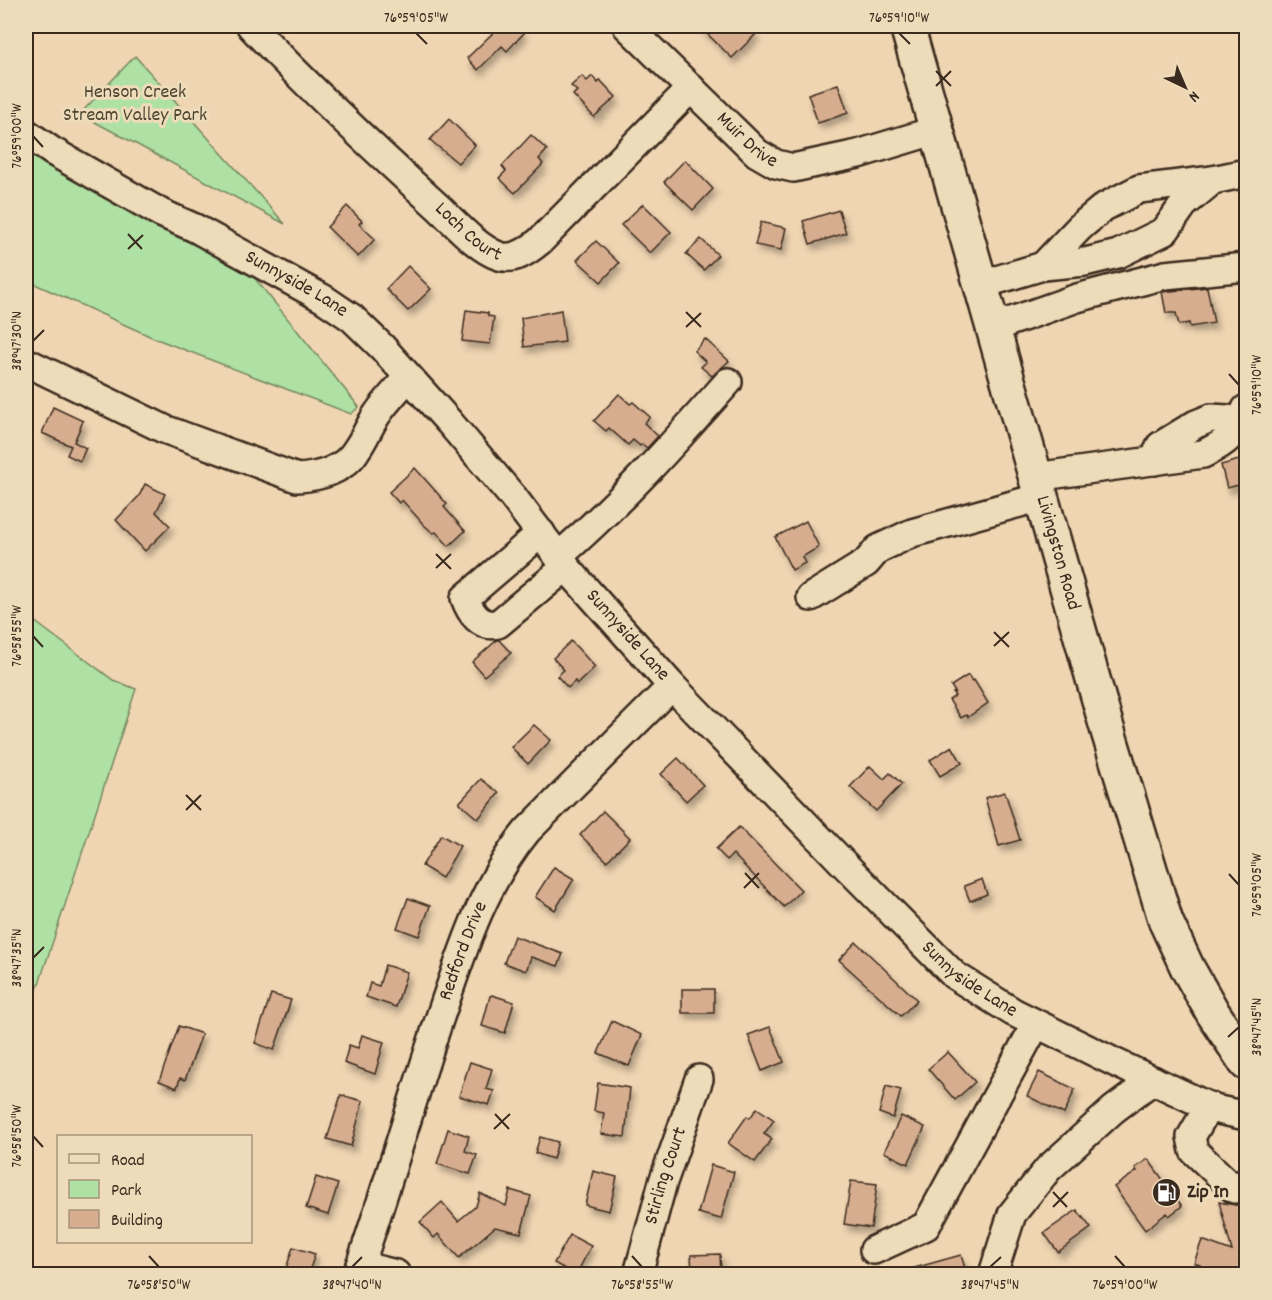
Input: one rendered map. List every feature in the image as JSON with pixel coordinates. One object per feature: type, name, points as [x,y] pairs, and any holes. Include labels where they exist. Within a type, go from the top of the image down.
[{"type":"main road","name":"Livingston Road","points":[[907,26],[1107,728],[1166,922],[1188,969],[1230,1042],[1246,1063]]},
{"type":"street","name":"Loch Court","points":[[251,26],[395,167],[471,237],[488,250],[507,258],[523,254],[540,241],[691,88]]},
{"type":"street","name":"Muir Drive","points":[[627,26],[757,153],[776,164],[793,168],[848,156],[937,130]]},
{"type":"street","name":"Sunnyside Lane","points":[[26,133],[52,151],[161,213],[195,228],[324,299],[364,329],[513,497],[562,562],[672,686],[954,975],[992,1001],[1036,1024],[1209,1106],[1246,1116]]},
{"type":"street","points":[[1043,266],[1080,227],[1104,207],[1138,189],[1213,180],[1246,173]]},
{"type":"street","points":[[980,285],[1043,266],[1085,262],[1118,254],[1165,231],[1184,204],[1213,180]]},
{"type":"street","points":[[992,328],[1077,298],[1165,275],[1246,267]]},
{"type":"street","points":[[26,362],[164,429],[297,477],[312,477],[343,465],[356,452],[378,413],[408,377]]},
{"type":"street","points":[[541,533],[465,598],[468,609],[481,622],[491,626],[498,624],[562,562],[648,472],[728,382]]},
{"type":"street","points":[[811,597],[866,563],[878,549],[912,533],[1038,487],[1154,461],[1160,446],[1204,421],[1211,418],[1243,418]]},
{"type":"street","name":"Redford Drive","points":[[359,1270],[405,1123],[461,956],[483,900],[508,857],[527,831],[672,686]]},
{"type":"street","points":[[874,1250],[926,1226],[1036,1024]]},
{"type":"street","name":"Stirling Court","points":[[638,1275],[663,1182],[699,1079]]},
{"type":"street","points":[[993,1275],[1012,1214],[1048,1170],[1113,1110],[1153,1080]]},
{"type":"street","points":[[1209,1106],[1191,1137],[1194,1151],[1242,1192]]},
{"type":"street","points":[[359,1270],[396,1275]]},
{"type":"green space","name":"Henson Creek Stream Valley Park","points":[[135,56],[285,224],[80,114]]},
{"type":"green space","name":"Henson Creek Stream Valley Park","points":[[26,124],[219,234],[359,407],[351,414],[154,338],[26,280]]},
{"type":"green space","points":[[26,615],[113,680],[136,689],[32,1005],[26,1004]]},
{"type":"building","points":[[500,26],[516,26],[524,33],[507,51],[502,46],[478,70],[467,58]]},
{"type":"building","points":[[699,26],[748,26],[756,34],[732,58]]},
{"type":"building","points":[[582,76],[587,81],[592,76],[598,83],[600,80],[616,97],[594,117],[573,95],[577,91],[571,86]]},
{"type":"building","points":[[838,84],[848,113],[818,123],[808,94]]},
{"type":"building","points":[[449,119],[475,145],[458,163],[430,140]]},
{"type":"building","points":[[531,135],[547,150],[539,159],[543,164],[515,193],[499,178],[506,171],[502,166]]},
{"type":"building","points":[[685,160],[713,189],[693,210],[664,182]]},
{"type":"building","points":[[643,204],[671,232],[650,253],[621,225]]},
{"type":"building","points":[[347,206],[362,221],[359,224],[375,239],[358,257],[327,227]]},
{"type":"building","points":[[839,210],[846,233],[810,244],[803,221]]},
{"type":"building","points":[[761,222],[786,228],[781,250],[755,245]]},
{"type":"building","points":[[701,239],[718,255],[704,270],[686,254]]},
{"type":"building","points":[[596,241],[619,263],[601,282],[577,260]]},
{"type":"building","points":[[408,266],[431,289],[408,311],[386,289]]},
{"type":"building","points":[[1207,287],[1214,323],[1190,327],[1189,323],[1179,325],[1176,313],[1166,313],[1162,292]]},
{"type":"building","points":[[466,310],[488,313],[488,316],[494,317],[490,344],[462,341]]},
{"type":"building","points":[[561,310],[565,342],[524,347],[521,318]]},
{"type":"building","points":[[705,339],[729,361],[712,376],[701,367],[706,362],[694,351]]},
{"type":"building","points":[[619,394],[630,404],[633,402],[650,417],[644,423],[658,436],[647,448],[633,440],[628,445],[609,428],[606,431],[594,421]]},
{"type":"building","points":[[53,407],[83,421],[74,442],[86,448],[80,461],[67,455],[71,446],[42,433]]},
{"type":"building","points":[[1246,458],[1246,483],[1227,488],[1221,465]]},
{"type":"building","points":[[415,468],[447,504],[444,507],[465,531],[449,546],[436,532],[433,533],[424,525],[402,500],[399,503],[389,492]]},
{"type":"building","points":[[145,484],[165,494],[156,512],[170,526],[145,551],[116,520],[139,496]]},
{"type":"building","points":[[806,521],[819,547],[802,557],[805,563],[792,570],[775,537]]},
{"type":"building","points":[[497,640],[511,653],[484,676],[472,662]]},
{"type":"building","points":[[571,641],[595,667],[577,684],[575,681],[568,688],[557,676],[564,670],[553,658]]},
{"type":"building","points":[[968,675],[972,681],[974,680],[988,703],[968,717],[966,715],[961,718],[949,700],[955,696],[951,686]]},
{"type":"building","points":[[534,725],[551,740],[528,764],[511,747]]},
{"type":"building","points":[[952,746],[962,763],[940,776],[930,760]]},
{"type":"building","points":[[678,758],[703,785],[686,801],[661,774]]},
{"type":"building","points":[[870,766],[884,779],[890,773],[902,784],[876,811],[850,787]]},
{"type":"building","points":[[481,779],[499,793],[478,819],[459,803]]},
{"type":"building","points":[[1005,792],[1020,840],[999,846],[985,798]]},
{"type":"building","points":[[603,811],[630,838],[607,861],[580,835]]},
{"type":"building","points":[[739,827],[801,890],[784,907],[733,854],[727,860],[716,849]]},
{"type":"building","points":[[441,835],[460,846],[442,878],[422,866]]},
{"type":"building","points":[[554,867],[574,879],[555,910],[535,897]]},
{"type":"building","points":[[982,879],[987,894],[970,901],[964,886]]},
{"type":"building","points":[[408,898],[430,906],[419,936],[397,928]]},
{"type":"building","points":[[514,936],[563,954],[558,966],[531,957],[526,971],[504,963]]},
{"type":"building","points":[[856,942],[917,1000],[901,1016],[839,960]]},
{"type":"building","points":[[385,965],[407,972],[396,1007],[366,997],[370,983],[379,986]]},
{"type":"building","points":[[682,989],[714,989],[714,1013],[682,1013]]},
{"type":"building","points":[[271,994],[291,1000],[274,1050],[255,1043]]},
{"type":"building","points":[[492,995],[514,1002],[505,1033],[482,1026]]},
{"type":"building","points":[[612,1021],[642,1035],[629,1066],[598,1053]]},
{"type":"building","points":[[179,1026],[202,1034],[185,1080],[180,1078],[177,1088],[159,1081]]},
{"type":"building","points":[[770,1027],[784,1062],[762,1071],[748,1035]]},
{"type":"building","points":[[362,1035],[384,1042],[375,1074],[344,1063],[349,1045],[358,1048]]},
{"type":"building","points":[[948,1052],[975,1082],[955,1100],[928,1069]]},
{"type":"building","points":[[470,1062],[492,1069],[486,1089],[494,1091],[489,1105],[459,1096]]},
{"type":"building","points":[[1039,1072],[1075,1089],[1064,1114],[1027,1096]]},
{"type":"building","points":[[598,1083],[630,1088],[625,1137],[601,1134],[604,1113],[594,1111]]},
{"type":"building","points":[[886,1086],[901,1090],[893,1118],[879,1113]]},
{"type":"building","points":[[341,1095],[363,1101],[351,1146],[327,1139]]},
{"type":"building","points":[[757,1108],[774,1120],[764,1134],[772,1139],[755,1162],[728,1143],[747,1116],[750,1118]]},
{"type":"building","points":[[901,1116],[925,1127],[908,1164],[884,1152]]},
{"type":"building","points":[[448,1129],[469,1136],[465,1151],[477,1155],[470,1174],[437,1164]]},
{"type":"building","points":[[540,1137],[558,1142],[553,1159],[535,1153]]},
{"type":"building","points":[[1148,1159],[1182,1206],[1169,1216],[1167,1213],[1145,1230],[1114,1187],[1137,1171],[1135,1168]]},
{"type":"building","points":[[711,1165],[734,1172],[721,1219],[698,1213]]},
{"type":"building","points":[[593,1171],[617,1177],[609,1211],[585,1205]]},
{"type":"building","points":[[316,1177],[338,1184],[328,1215],[306,1208]]},
{"type":"building","points":[[851,1181],[877,1184],[871,1228],[844,1224]]},
{"type":"building","points":[[510,1190],[531,1196],[521,1233],[495,1227],[459,1258],[438,1234],[434,1238],[420,1222],[442,1202],[458,1221],[476,1206],[480,1193],[506,1206]]},
{"type":"building","points":[[1219,1202],[1246,1207],[1246,1275],[1196,1275],[1200,1265],[1194,1263],[1202,1240],[1232,1251]]},
{"type":"building","points":[[1077,1210],[1091,1228],[1058,1252],[1044,1233]]},
{"type":"building","points":[[570,1235],[591,1246],[576,1275],[554,1263]]},
{"type":"building","points":[[293,1247],[315,1254],[308,1275],[284,1275]]},
{"type":"building","points":[[720,1254],[721,1275],[692,1275],[691,1255]]},
{"type":"building","points":[[961,1255],[967,1275],[907,1275],[907,1270]]},
{"type":"place","name":"Zip In","points":[[1166,1193]]}]
